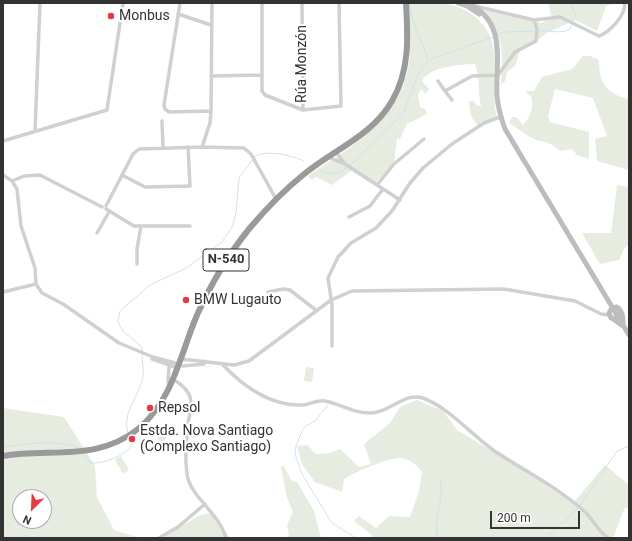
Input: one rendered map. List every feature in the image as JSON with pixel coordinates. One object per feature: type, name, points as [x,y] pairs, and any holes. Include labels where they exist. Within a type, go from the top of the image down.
[{"type":"highway","name":"N-540","points":[[3,456],[17,453],[78,453],[116,443],[138,429],[157,409],[174,380],[197,316],[220,270],[249,229],[276,199],[303,174],[372,126],[392,100],[402,79],[406,60],[408,43],[406,3]]},
{"type":"main road","points":[[458,3],[477,12],[489,26],[496,39]]},
{"type":"main road","points":[[470,4],[487,18],[496,39],[499,55],[497,95],[500,117],[505,129],[614,313],[629,335]]},
{"type":"main road","points":[[614,313],[629,314]]},
{"type":"street","points":[[35,131],[40,3]]},
{"type":"street","points":[[3,141],[107,110],[123,3]]},
{"type":"street","points":[[180,3],[164,105],[165,109],[169,112],[211,111]]},
{"type":"street","points":[[202,147],[210,123],[211,111],[212,3]]},
{"type":"street","points":[[262,3],[262,91],[265,96],[303,110]]},
{"type":"street","name":"Rúa Monzón","points":[[302,3],[303,110],[341,106],[339,3]]},
{"type":"street","points":[[462,3],[534,20],[560,17],[595,35],[603,35],[614,25],[624,8],[624,3]]},
{"type":"street","points":[[178,14],[211,25]]},
{"type":"street","points":[[445,91],[472,76],[498,75],[516,52],[536,41],[537,29],[534,20]]},
{"type":"street","points":[[212,76],[262,75]]},
{"type":"street","points":[[438,81],[452,100]]},
{"type":"street","points":[[332,346],[331,300],[328,278],[338,257],[351,243],[376,228],[400,200],[410,183],[434,158],[484,123],[500,117]]},
{"type":"street","points":[[162,121],[163,148]]},
{"type":"street","points":[[377,185],[394,164],[424,139]]},
{"type":"street","points":[[122,175],[145,187],[190,186],[188,147]]},
{"type":"street","points":[[97,233],[106,209],[122,175],[133,154],[139,149],[188,147],[244,148],[250,152],[276,199]]},
{"type":"street","points":[[336,152],[345,164]]},
{"type":"street","points":[[328,157],[345,164],[400,200]]},
{"type":"street","points":[[3,175],[12,181],[16,189],[21,226],[35,268],[36,284],[42,293],[63,304],[119,343],[153,357],[180,364],[204,364],[204,361]]},
{"type":"street","points":[[12,181],[29,175],[40,175],[106,209],[134,226],[190,226]]},
{"type":"street","points":[[349,217],[370,206],[383,189]]},
{"type":"street","points":[[137,264],[137,249],[141,226]]},
{"type":"street","points":[[3,292],[36,284]]},
{"type":"street","points":[[268,292],[283,289],[290,290],[317,311]]},
{"type":"street","points":[[153,357],[152,359],[155,362],[169,366],[204,361],[222,365],[234,365],[256,357],[331,300],[352,291],[504,289],[575,301],[601,314],[614,313]]},
{"type":"street","points":[[222,365],[243,385],[262,396],[280,402],[302,405],[323,400],[351,411],[372,413],[393,407],[410,396],[421,397],[435,403],[496,452],[534,475],[586,512],[603,534],[608,538]]},
{"type":"street","points":[[169,366],[168,382],[170,388]]},
{"type":"street","points":[[174,380],[186,389],[191,399],[188,426],[187,473],[190,485],[214,514],[224,529],[226,538]]},
{"type":"street","points":[[159,538],[178,527],[205,504]]},
{"type":"shaded area","points":[[409,3],[442,3],[452,5],[470,14],[484,27],[493,44],[497,118],[479,128],[471,116],[469,101],[474,101],[477,106],[481,106],[478,74],[475,64],[438,69],[425,76],[422,81],[429,89],[426,94],[421,89],[418,95],[420,107],[425,109],[427,114],[407,124],[400,139],[397,138],[394,164],[374,184],[351,171],[332,185],[316,177],[312,180],[308,176],[343,153],[374,128],[387,113],[398,96],[406,77],[410,55]]},
{"type":"shaded area","points":[[548,3],[612,4],[606,6],[597,31],[575,20],[547,33],[530,46],[520,51],[515,66],[507,72],[505,81],[501,85],[501,46],[494,29],[480,12],[488,11],[541,23],[552,18]]},
{"type":"shaded area","points":[[583,56],[590,56],[599,60],[600,75],[605,86],[609,91],[629,99],[629,170],[597,161],[595,139],[607,136],[593,98],[555,89],[548,116],[550,122],[589,132],[589,159],[577,155],[572,149],[560,151],[550,144],[530,137],[509,123],[512,117],[516,117],[523,125],[526,122],[531,112],[532,104],[531,96],[526,93],[527,91],[534,91],[542,77],[572,69]]},
{"type":"shaded area","points":[[617,185],[629,187],[629,244],[624,249],[619,260],[600,264],[582,233],[611,233]]},
{"type":"shaded area","points":[[306,367],[314,368],[312,382],[304,381]]},
{"type":"shaded area","points":[[417,400],[443,411],[457,430],[575,501],[605,465],[629,485],[629,509],[625,507],[613,538],[371,538],[372,535],[354,521],[359,516],[376,528],[389,516],[410,517],[419,491],[422,472],[412,462],[406,459],[399,458],[385,461],[344,479],[342,492],[315,482],[302,464],[297,446],[307,445],[316,454],[330,453],[340,449],[359,467],[371,464],[364,444],[390,423],[400,407]]},
{"type":"shaded area","points":[[3,408],[64,417],[95,466],[97,497],[114,530],[140,538],[3,538]]},
{"type":"shaded area","points":[[168,426],[172,431],[162,443],[157,438]]},
{"type":"shaded area","points":[[121,456],[129,470],[123,474],[115,460]]},
{"type":"shaded area","points":[[283,465],[292,481],[297,482],[314,511],[321,538],[287,538],[289,534],[287,525],[293,512],[287,497],[281,467]]},
{"type":"shaded area","points":[[211,513],[230,538],[162,538],[200,515]]},
{"type":"waterway","points":[[410,3],[415,26],[428,60]]},
{"type":"waterway","points":[[540,31],[562,32],[569,30],[576,16],[570,3]]},
{"type":"waterway","points":[[497,35],[504,32],[535,31]]},
{"type":"waterway","points":[[350,165],[403,114],[417,77],[428,60],[493,37]]},
{"type":"waterway","points":[[254,157],[266,153],[272,153],[286,155],[304,161]]},
{"type":"waterway","points":[[142,351],[142,347],[123,331],[118,322],[120,311],[150,285],[186,268],[222,242],[232,227],[236,214],[239,178],[252,160]]},
{"type":"waterway","points":[[321,170],[327,173],[341,173],[347,167]]},
{"type":"waterway","points":[[128,433],[127,418],[143,376],[142,354]]},
{"type":"waterway","points":[[328,405],[315,421],[306,426],[302,431],[296,446],[295,454],[302,474],[332,523],[356,538]]},
{"type":"waterway","points":[[83,454],[91,463],[107,461],[120,456],[125,452],[132,444],[130,438]]},
{"type":"waterway","points":[[3,448],[31,443],[54,443],[74,446],[80,449]]},
{"type":"waterway","points":[[580,506],[617,451],[629,446]]},
{"type":"waterway","points":[[436,538],[436,526],[441,493],[440,479]]},
{"type":"waterway","points":[[546,538],[578,508]]},
{"type":"place","name":"Monbus","points":[[111,16]]},
{"type":"place","name":"BMW Lugauto","points":[[186,300]]},
{"type":"place","name":"Repsol","points":[[150,408]]},
{"type":"place","name":"Estda. Nova Santiago (Complexo Santiago)","points":[[132,439]]}]
